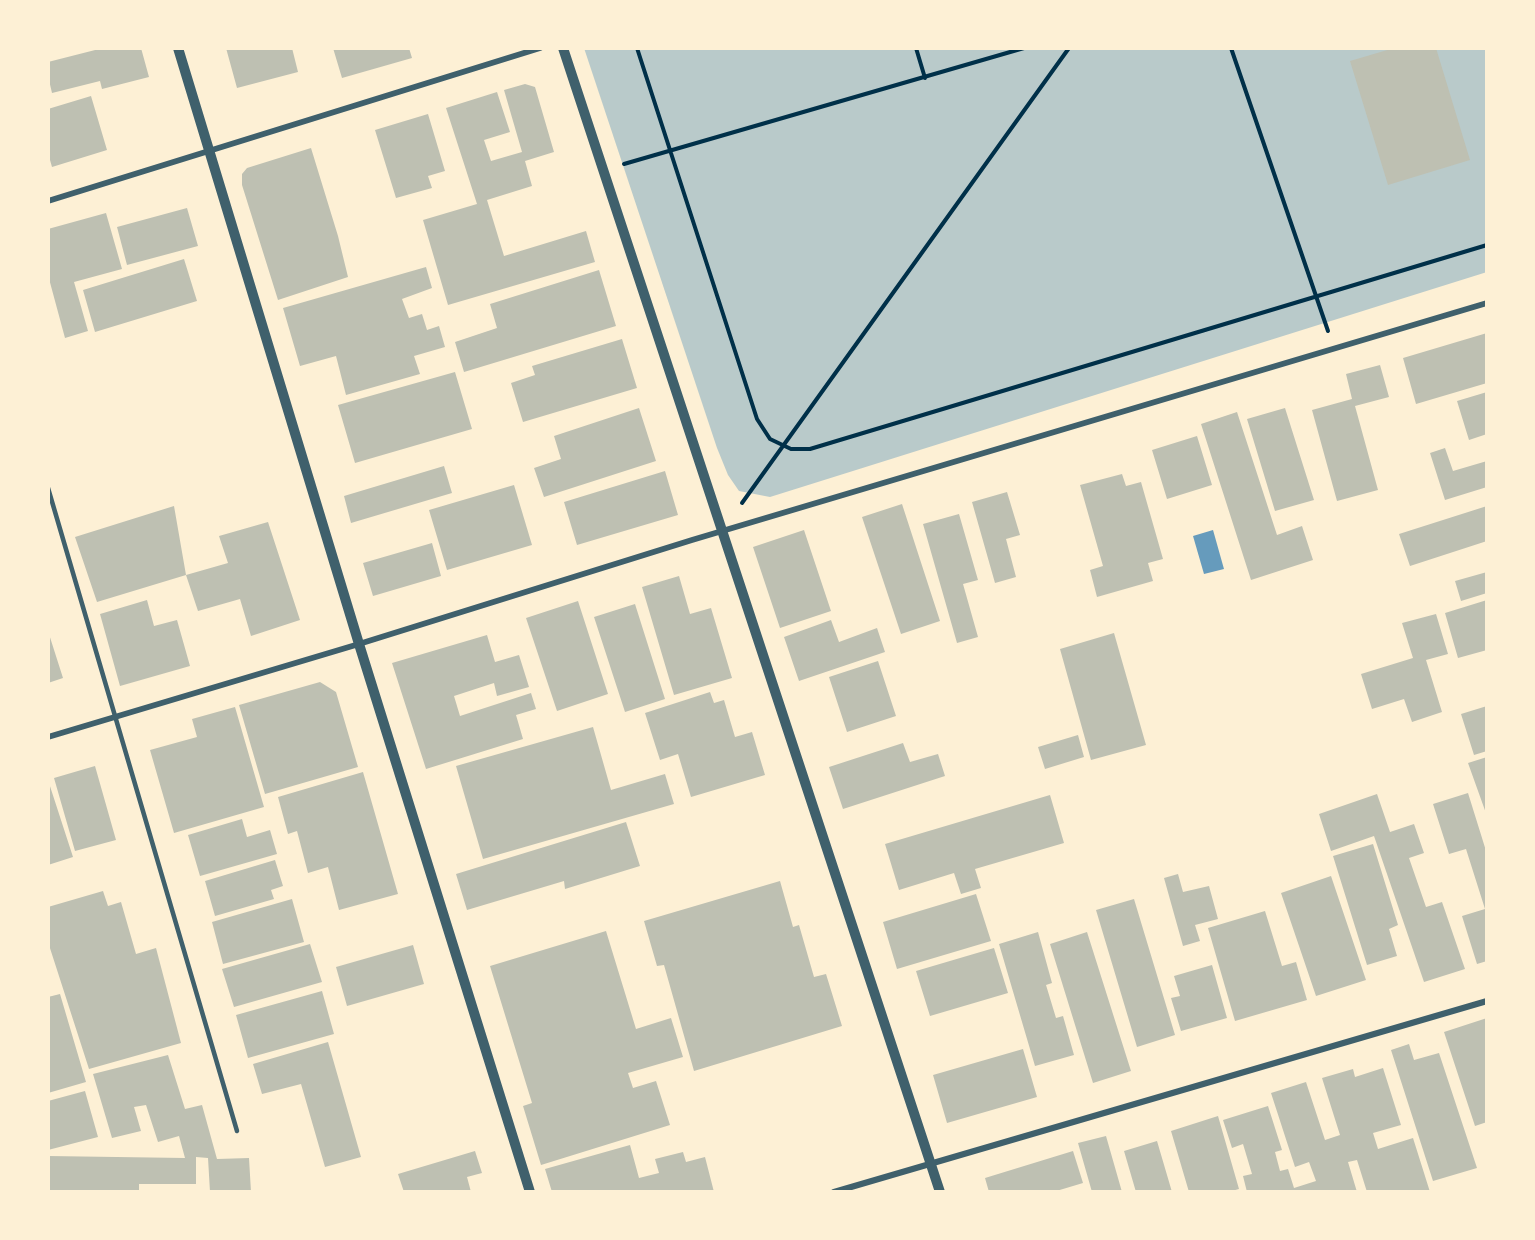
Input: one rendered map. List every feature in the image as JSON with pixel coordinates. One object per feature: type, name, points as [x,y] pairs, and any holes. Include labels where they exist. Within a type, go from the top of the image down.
[{"type":"street","points":[[178,48],[359,644],[530,1192]]},
{"type":"street","points":[[48,201],[540,48]]},
{"type":"street","points":[[563,48],[940,1192]]},
{"type":"street","points":[[48,737],[359,644],[723,531],[1487,303]]},
{"type":"street","points":[[834,1192],[1487,1001]]},
{"type":"lane","points":[[48,488],[237,1131]]},
{"type":"path","points":[[638,48],[757,419],[770,439],[791,449],[810,449],[1487,245]]},
{"type":"path","points":[[916,48],[925,78]]},
{"type":"path","points":[[604,170],[1024,48]]},
{"type":"path","points":[[723,531],[1069,48]]},
{"type":"path","points":[[1231,48],[1334,348]]},
{"type":"shaded area","points":[[584,48],[1487,48],[1487,272],[770,497],[739,491],[728,475],[717,448]]},
{"type":"water","points":[[1213,530],[1224,569],[1204,574],[1193,536]]},
{"type":"building","points":[[103,48],[141,48],[149,77],[102,89],[100,81],[52,93],[48,62]]},
{"type":"building","points":[[226,48],[292,48],[298,72],[237,88]]},
{"type":"building","points":[[333,48],[409,48],[412,58],[342,78]]},
{"type":"building","points":[[1394,48],[1436,48],[1470,160],[1388,185],[1350,61]]},
{"type":"building","points":[[525,84],[535,87],[554,152],[525,161],[532,186],[487,200],[504,256],[586,231],[595,262],[448,305],[423,220],[477,204],[446,108],[497,92],[510,132],[484,140],[491,161],[522,152],[504,90]]},
{"type":"building","points":[[91,96],[107,150],[52,167],[48,153],[48,109]]},
{"type":"building","points":[[428,114],[445,171],[428,176],[432,188],[396,198],[375,130]]},
{"type":"building","points":[[311,148],[348,277],[278,300],[242,185],[242,174],[247,168]]},
{"type":"building","points":[[187,208],[198,246],[127,265],[117,227]]},
{"type":"building","points":[[106,213],[122,269],[74,282],[88,331],[65,338],[48,275],[48,229]]},
{"type":"building","points":[[184,259],[197,301],[95,332],[83,290]]},
{"type":"building","points":[[426,267],[432,288],[402,299],[409,318],[422,314],[427,330],[439,326],[445,347],[414,356],[420,374],[346,395],[336,356],[300,366],[283,308]]},
{"type":"building","points":[[599,270],[616,326],[464,372],[455,342],[497,328],[490,304]]},
{"type":"building","points":[[1487,333],[1487,383],[1416,404],[1403,358]]},
{"type":"building","points":[[622,339],[637,388],[523,422],[511,383],[535,375],[532,366]]},
{"type":"building","points":[[1380,365],[1389,397],[1355,406],[1378,490],[1337,501],[1312,410],[1352,399],[1346,374]]},
{"type":"building","points":[[455,372],[472,429],[355,463],[338,405]]},
{"type":"building","points":[[1487,392],[1487,434],[1469,440],[1457,401]]},
{"type":"building","points":[[639,408],[656,461],[544,497],[534,468],[561,459],[554,436]]},
{"type":"building","points":[[1285,408],[1314,500],[1275,511],[1247,419]]},
{"type":"building","points":[[1237,412],[1277,535],[1302,526],[1313,560],[1251,580],[1201,424]]},
{"type":"building","points":[[1197,436],[1212,485],[1167,499],[1152,450]]},
{"type":"building","points":[[1445,448],[1453,471],[1487,461],[1487,487],[1445,500],[1430,453]]},
{"type":"building","points":[[444,466],[452,493],[351,523],[344,496]]},
{"type":"building","points":[[665,471],[678,515],[577,545],[564,502]]},
{"type":"building","points":[[1122,474],[1126,486],[1141,482],[1163,559],[1148,563],[1153,581],[1097,597],[1090,570],[1103,566],[1080,485]]},
{"type":"building","points":[[514,485],[532,545],[447,570],[429,510]]},
{"type":"building","points":[[1007,492],[1020,535],[1006,539],[1016,577],[995,583],[972,502]]},
{"type":"building","points":[[902,504],[940,621],[901,634],[862,517]]},
{"type":"building","points":[[174,506],[186,575],[97,602],[75,537]]},
{"type":"building","points":[[1487,506],[1487,541],[1410,566],[1399,534]]},
{"type":"building","points":[[959,514],[978,580],[963,584],[978,637],[957,643],[923,524]]},
{"type":"building","points":[[268,522],[300,620],[251,636],[240,599],[198,611],[186,575],[228,563],[219,536]]},
{"type":"building","points":[[804,530],[831,611],[780,628],[753,547]]},
{"type":"building","points":[[432,543],[441,576],[373,596],[363,563]]},
{"type":"building","points":[[1487,572],[1487,593],[1461,601],[1455,581]]},
{"type":"building","points":[[679,576],[690,614],[711,608],[732,678],[674,695],[642,587]]},
{"type":"building","points":[[147,600],[154,626],[177,620],[190,666],[120,686],[100,614]]},
{"type":"building","points":[[1487,600],[1487,650],[1458,658],[1445,613]]},
{"type":"building","points":[[578,601],[608,694],[557,711],[526,618]]},
{"type":"building","points":[[635,604],[665,699],[625,712],[594,617]]},
{"type":"building","points":[[1436,614],[1448,654],[1426,660],[1442,712],[1412,722],[1404,699],[1372,709],[1361,674],[1413,658],[1402,623]]},
{"type":"building","points":[[831,620],[839,642],[877,628],[885,652],[799,681],[784,637]]},
{"type":"building","points":[[48,631],[63,678],[48,683]]},
{"type":"building","points":[[1114,633],[1146,745],[1091,760],[1060,649]]},
{"type":"building","points":[[487,635],[495,662],[519,655],[529,687],[497,696],[494,683],[454,696],[460,716],[531,693],[536,709],[516,715],[523,739],[426,769],[392,663]]},
{"type":"building","points":[[878,661],[896,716],[847,732],[829,677]]},
{"type":"building","points":[[320,682],[336,692],[358,767],[265,794],[239,705]]},
{"type":"building","points":[[710,692],[714,703],[724,700],[735,737],[752,732],[765,775],[691,797],[678,754],[660,760],[645,713]]},
{"type":"building","points":[[1487,706],[1487,751],[1474,755],[1461,714]]},
{"type":"building","points":[[235,707],[264,807],[174,833],[150,750],[197,737],[192,719]]},
{"type":"building","points":[[593,727],[611,790],[665,774],[674,804],[483,859],[456,766]]},
{"type":"building","points":[[1078,735],[1084,757],[1045,769],[1038,747]]},
{"type":"building","points":[[903,743],[910,762],[938,754],[945,776],[843,809],[829,767]]},
{"type":"building","points":[[1487,757],[1487,816],[1468,763]]},
{"type":"building","points":[[95,766],[116,840],[75,851],[54,778]]},
{"type":"building","points":[[363,772],[398,894],[339,910],[328,867],[308,873],[297,831],[288,834],[278,797]]},
{"type":"building","points":[[48,780],[73,857],[48,865]]},
{"type":"building","points":[[1468,793],[1487,854],[1487,961],[1477,964],[1462,916],[1485,909],[1466,849],[1449,854],[1433,804]]},
{"type":"building","points":[[1377,794],[1390,832],[1414,824],[1424,853],[1409,858],[1426,907],[1442,902],[1465,969],[1424,982],[1374,836],[1331,851],[1319,814]]},
{"type":"building","points":[[1050,795],[1064,843],[975,869],[981,888],[961,894],[954,873],[899,890],[885,844]]},
{"type":"building","points":[[242,819],[247,837],[270,830],[277,854],[200,876],[188,835]]},
{"type":"building","points":[[626,822],[640,866],[565,889],[564,881],[467,910],[456,874]]},
{"type":"building","points":[[1373,844],[1398,925],[1389,929],[1397,956],[1367,965],[1333,856]]},
{"type":"building","points":[[275,860],[283,886],[271,890],[274,899],[215,916],[205,881]]},
{"type":"building","points":[[1178,874],[1183,892],[1209,886],[1218,919],[1195,925],[1200,941],[1183,946],[1164,878]]},
{"type":"building","points":[[1331,876],[1366,980],[1316,996],[1281,893]]},
{"type":"building","points":[[780,881],[793,927],[799,925],[814,977],[826,974],[842,1026],[694,1071],[664,965],[657,966],[644,921]]},
{"type":"building","points":[[103,891],[108,906],[121,902],[136,954],[156,948],[181,1043],[89,1069],[48,942],[48,907]]},
{"type":"building","points":[[976,894],[991,941],[897,969],[883,922]]},
{"type":"building","points":[[292,899],[304,942],[223,964],[212,922]]},
{"type":"building","points":[[1134,899],[1175,1035],[1137,1047],[1096,910]]},
{"type":"building","points":[[1265,911],[1282,966],[1296,962],[1307,1000],[1235,1021],[1208,928]]},
{"type":"building","points":[[606,931],[636,1029],[671,1018],[683,1057],[628,1073],[633,1088],[656,1081],[670,1125],[541,1165],[523,1106],[532,1103],[490,966]]},
{"type":"building","points":[[1038,932],[1052,983],[1046,985],[1056,1018],[1063,1016],[1074,1055],[1035,1066],[999,944]]},
{"type":"building","points":[[1087,932],[1131,1071],[1093,1083],[1050,944]]},
{"type":"building","points":[[310,944],[322,982],[234,1007],[222,969]]},
{"type":"building","points":[[413,945],[424,984],[347,1006],[336,967]]},
{"type":"building","points":[[994,948],[1008,993],[930,1016],[916,971]]},
{"type":"building","points":[[1212,965],[1227,1018],[1181,1031],[1171,998],[1180,996],[1174,976]]},
{"type":"building","points":[[322,991],[334,1034],[248,1058],[236,1015]]},
{"type":"building","points":[[60,994],[86,1082],[48,1093],[48,997]]},
{"type":"building","points":[[1487,1018],[1487,1122],[1475,1126],[1444,1032]]},
{"type":"building","points":[[328,1042],[361,1157],[325,1167],[301,1084],[262,1094],[253,1064]]},
{"type":"building","points":[[1409,1044],[1414,1060],[1439,1053],[1477,1168],[1433,1181],[1391,1050]]},
{"type":"building","points":[[1023,1049],[1037,1097],[947,1123],[933,1075]]},
{"type":"building","points":[[168,1055],[185,1109],[202,1105],[217,1159],[249,1158],[251,1192],[210,1192],[208,1158],[196,1157],[196,1184],[139,1184],[139,1192],[48,1192],[48,1156],[185,1158],[179,1136],[158,1142],[146,1105],[134,1107],[141,1131],[112,1138],[93,1074]]},
{"type":"building","points":[[1383,1068],[1401,1125],[1373,1133],[1378,1149],[1413,1138],[1430,1192],[1367,1192],[1357,1160],[1348,1162],[1357,1192],[1247,1192],[1243,1176],[1252,1174],[1243,1144],[1232,1148],[1223,1120],[1268,1106],[1282,1150],[1275,1152],[1280,1171],[1288,1169],[1294,1188],[1316,1181],[1309,1162],[1295,1167],[1271,1093],[1306,1082],[1325,1140],[1340,1135],[1322,1078],[1353,1069],[1355,1077]]},
{"type":"building","points":[[85,1091],[98,1137],[48,1150],[48,1101]]},
{"type":"building","points":[[1218,1116],[1239,1189],[1228,1192],[1189,1192],[1171,1131]]},
{"type":"building","points":[[1106,1136],[1122,1192],[1092,1192],[1078,1143]]},
{"type":"building","points":[[1157,1141],[1172,1192],[1136,1192],[1124,1151]]},
{"type":"building","points":[[630,1145],[639,1178],[659,1173],[655,1159],[683,1152],[686,1162],[705,1157],[714,1192],[552,1192],[545,1169]]},
{"type":"building","points":[[475,1151],[482,1173],[467,1177],[471,1192],[404,1192],[398,1174]]},
{"type":"building","points":[[1073,1151],[1083,1183],[1053,1192],[989,1192],[985,1178]]}]
